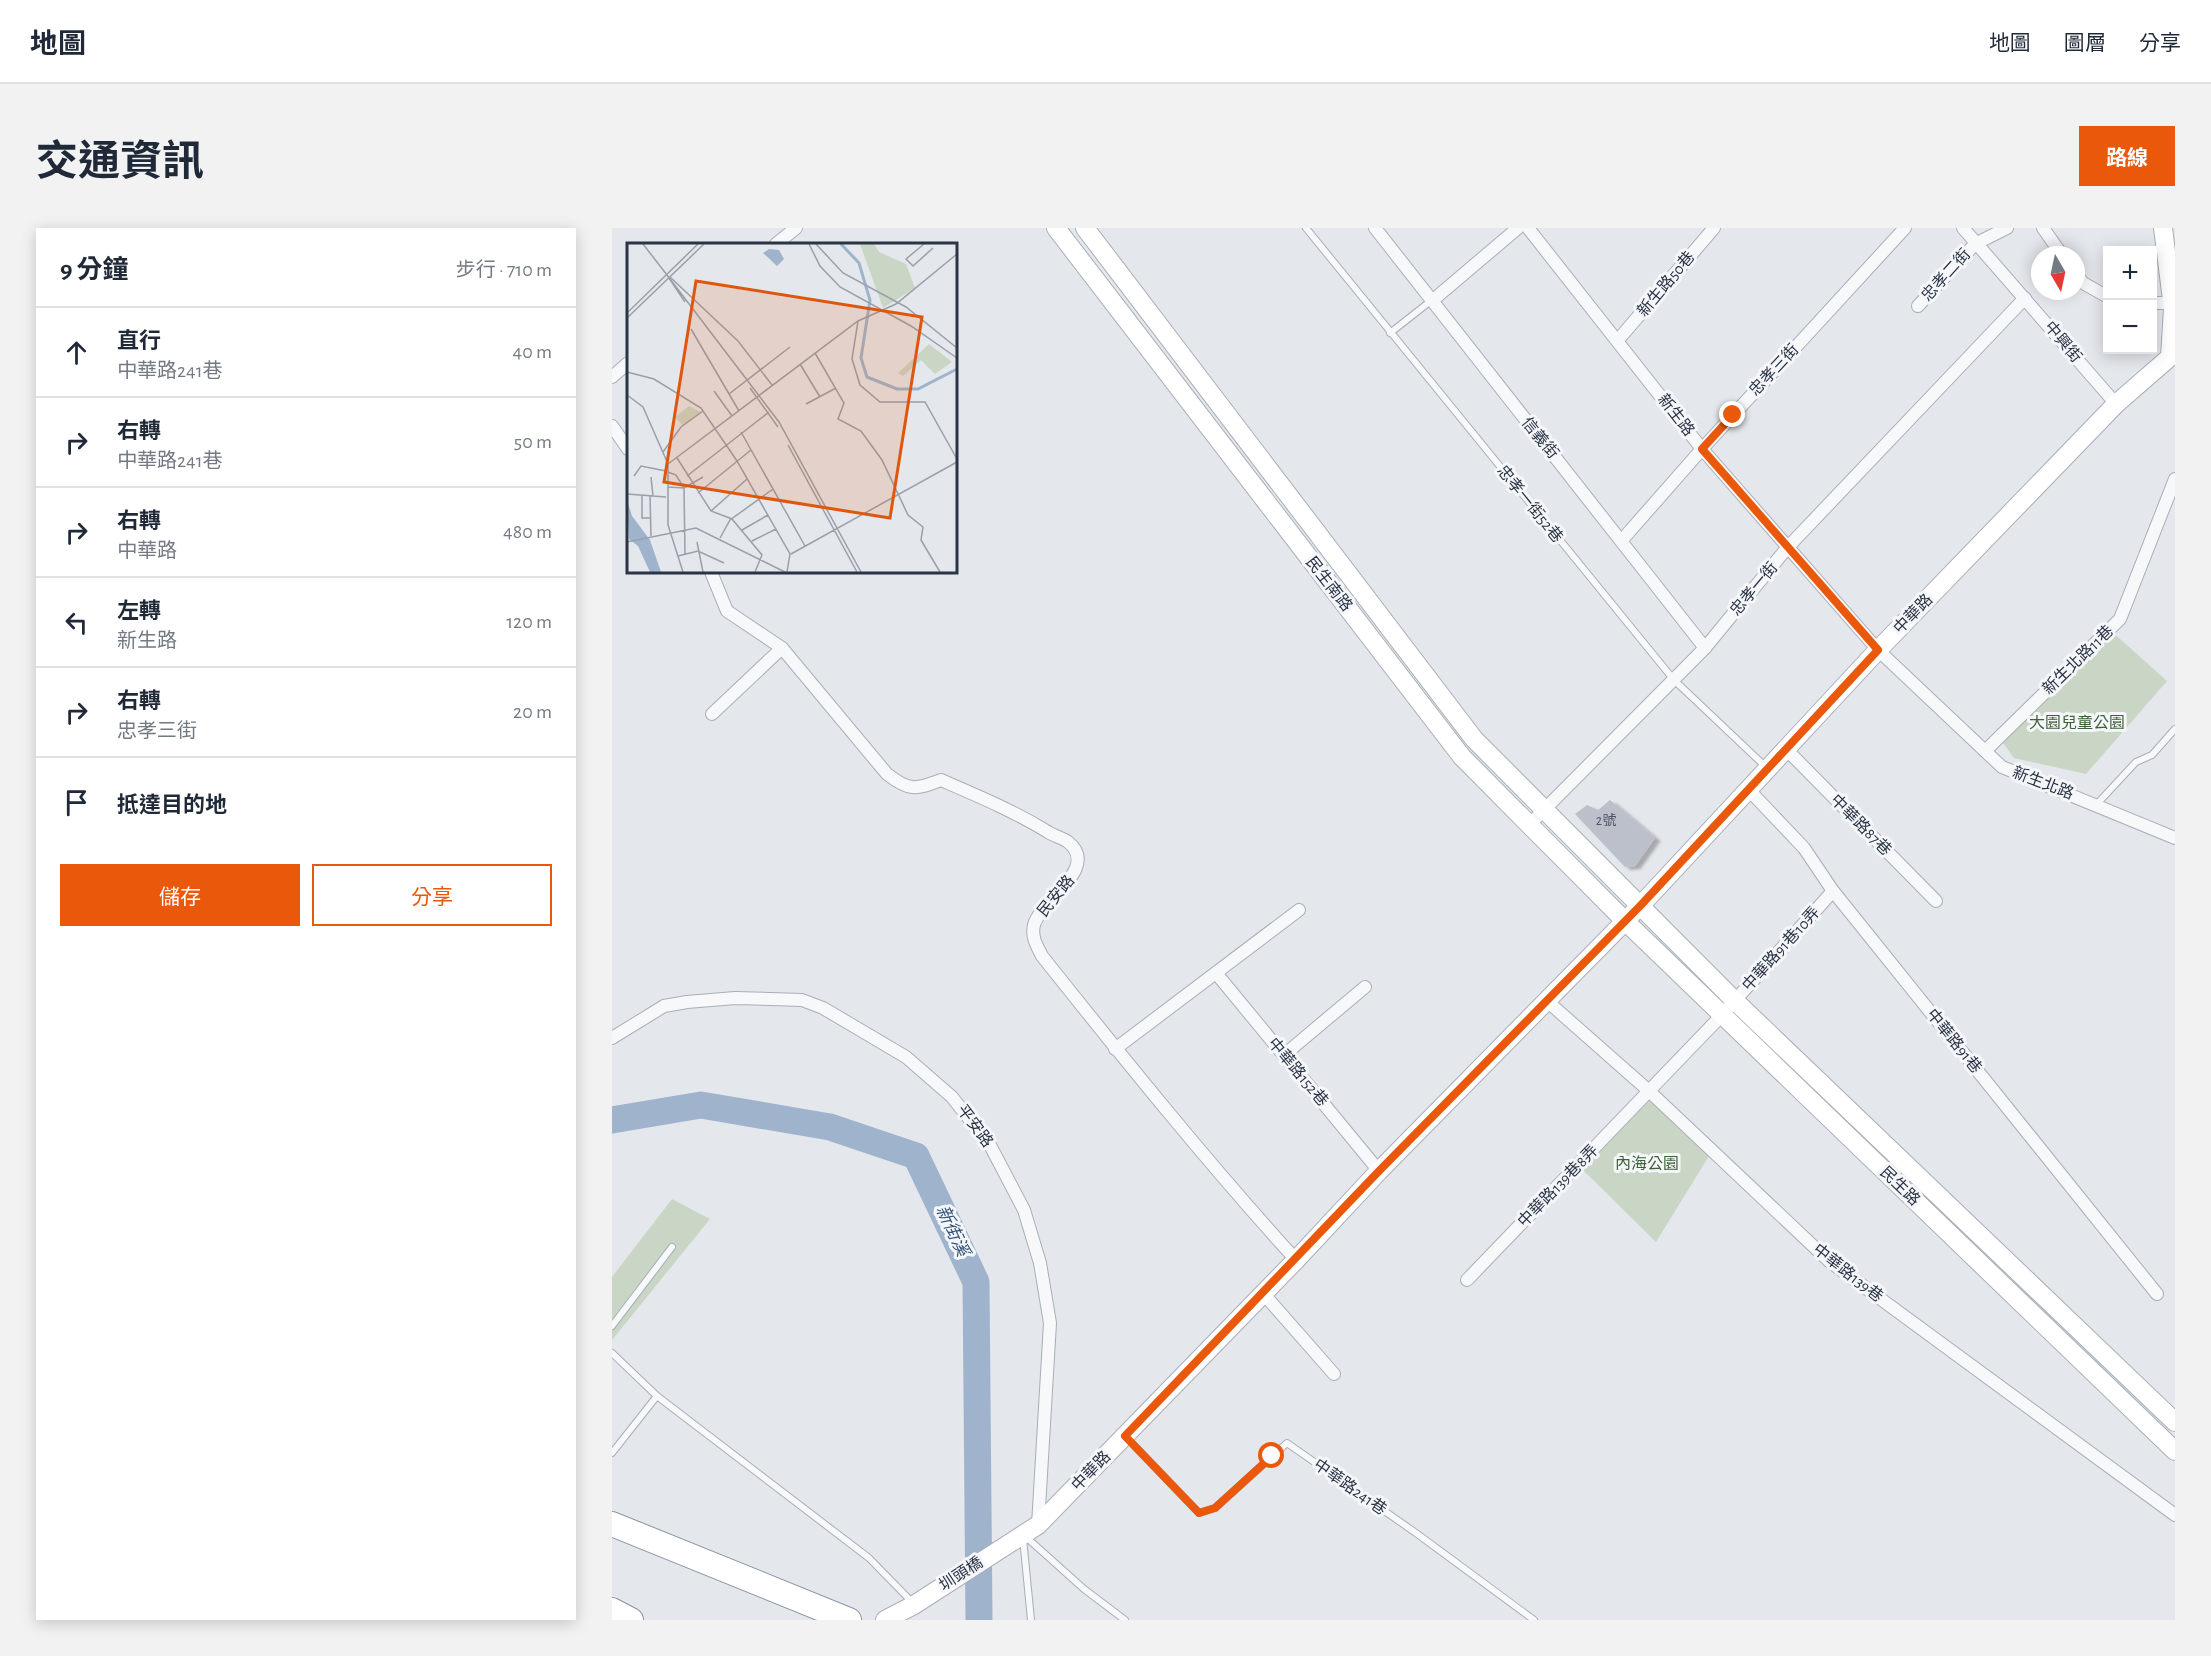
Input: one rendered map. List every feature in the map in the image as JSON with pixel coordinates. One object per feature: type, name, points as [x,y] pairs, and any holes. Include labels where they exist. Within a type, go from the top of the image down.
[{"type":"highway","points":[[612,1524],[849,1620]]},
{"type":"highway","points":[[612,1610],[631,1620]]},
{"type":"main road","name":"民生南路","points":[[1056,228],[1462,757],[1625,921]]},
{"type":"main road","name":"民生南路","points":[[1085,228],[1474,739],[1641,905]]},
{"type":"main road","points":[[2163,228],[2173,307]]},
{"type":"main road","name":"中華路","points":[[1007,1544],[1030,1530],[1125,1436],[1379,1171],[1641,905],[1785,748],[2116,404],[2170,357],[2173,307]]},
{"type":"main road","name":"民生路","points":[[1641,905],[1728,1007],[2175,1451]]},
{"type":"main road","name":"民生路","points":[[1625,921],[1728,1007],[2175,1422]]},
{"type":"main road","name":"圳頭橋","points":[[914,1605],[1007,1544]]},
{"type":"main road","points":[[886,1620],[914,1605]]},
{"type":"street","points":[[777,243],[796,228]]},
{"type":"street","name":"信義街","points":[[1375,228],[1705,648]]},
{"type":"street","points":[[1432,300],[1518,228]]},
{"type":"street","name":"新生路","points":[[1528,228],[1702,449],[1878,650]]},
{"type":"street","name":"新生路50巷","points":[[1618,340],[1714,228]]},
{"type":"street","name":"忠孝三街","points":[[1622,540],[1702,449],[1905,228]]},
{"type":"street","name":"中興街","points":[[1963,228],[1974,244],[2025,298],[2116,404]]},
{"type":"street","points":[[1974,244],[2007,228]]},
{"type":"street","points":[[2043,228],[2056,246]]},
{"type":"street","name":"忠孝二街","points":[[1918,306],[1974,244]]},
{"type":"street","points":[[2085,284],[2103,294]]},
{"type":"street","name":"忠孝一街","points":[[1529,825],[1705,648],[1787,548],[2025,298]]},
{"type":"street","points":[[2157,304],[2173,307]]},
{"type":"street","points":[[612,377],[627,364]]},
{"type":"street","points":[[612,426],[627,448]]},
{"type":"street","name":"新生北路11巷","points":[[1985,751],[2120,619],[2175,479]]},
{"type":"street","name":"民安路","points":[[711,573],[727,611],[782,648],[887,774],[902,786],[918,788],[941,780],[1015,812],[1069,843],[1078,856],[1077,870],[1042,909],[1034,925],[1034,939],[1042,956],[1247,1206],[1296,1260]]},
{"type":"street","points":[[712,714],[782,648]]},
{"type":"street","name":"新生北路","points":[[1878,650],[2002,767],[2097,804],[2175,838]]},
{"type":"street","name":"中華路87巷","points":[[1785,748],[1936,901]]},
{"type":"street","name":"中華路91巷","points":[[1748,789],[1804,848],[1833,891],[2157,1294]]},
{"type":"street","name":"中華路91巷10弄","points":[[1649,1091],[1833,891]]},
{"type":"street","points":[[1116,1049],[1299,910]]},
{"type":"street","name":"中華路152巷","points":[[1216,974],[1379,1171]]},
{"type":"street","points":[[1284,1055],[1365,987]]},
{"type":"street","name":"平安路","points":[[612,1038],[664,1006],[735,998],[802,1000],[823,1008],[906,1057],[952,1097],[991,1147],[1024,1210],[1040,1263],[1050,1323],[1030,1530]]},
{"type":"street","name":"中華路139巷","points":[[1547,1000],[1649,1091],[1829,1261],[2175,1515]]},
{"type":"street","name":"中華路139巷8弄","points":[[1467,1280],[1649,1091]]},
{"type":"street","points":[[1262,1292],[1334,1374]]},
{"type":"lane","name":"忠孝一街52巷","points":[[1306,228],[1674,680],[1767,768]]},
{"type":"lane","points":[[1390,333],[1432,300]]},
{"type":"lane","points":[[2097,804],[2136,762],[2152,755],[2175,729]]},
{"type":"lane","points":[[612,1326],[672,1247]]},
{"type":"lane","points":[[612,1353],[657,1396],[869,1558],[914,1605]]},
{"type":"lane","points":[[612,1453],[657,1396]]},
{"type":"lane","name":"中華路241巷","points":[[1125,1436],[1199,1513],[1215,1508],[1287,1443],[1416,1533],[1534,1620]]},
{"type":"lane","points":[[1030,1530],[1031,1620]]},
{"type":"lane","points":[[1030,1530],[1084,1589],[1125,1620]]},
{"type":"green space","name":"大園兒童公園","points":[[2110,630],[2167,681],[2086,774],[2014,758],[2003,743]]},
{"type":"green space","name":"內海公園","points":[[1649,1091],[1712,1151],[1656,1242],[1578,1165]]},
{"type":"green space","points":[[672,1199],[710,1219],[612,1340],[612,1277]]},
{"type":"building","points":[[1610,800],[1655,838],[1635,866],[1625,867],[1575,814],[1587,805],[1598,810]]},
{"type":"waterway","name":"新街溪","points":[[612,1120],[701,1105],[830,1127],[916,1156],[976,1282],[979,1620]]},
{"type":"route","points":[[1272,1456],[1215,1508],[1199,1513],[1125,1436],[1379,1171],[1641,905],[1878,650],[1702,449],[1733,415]]}]
